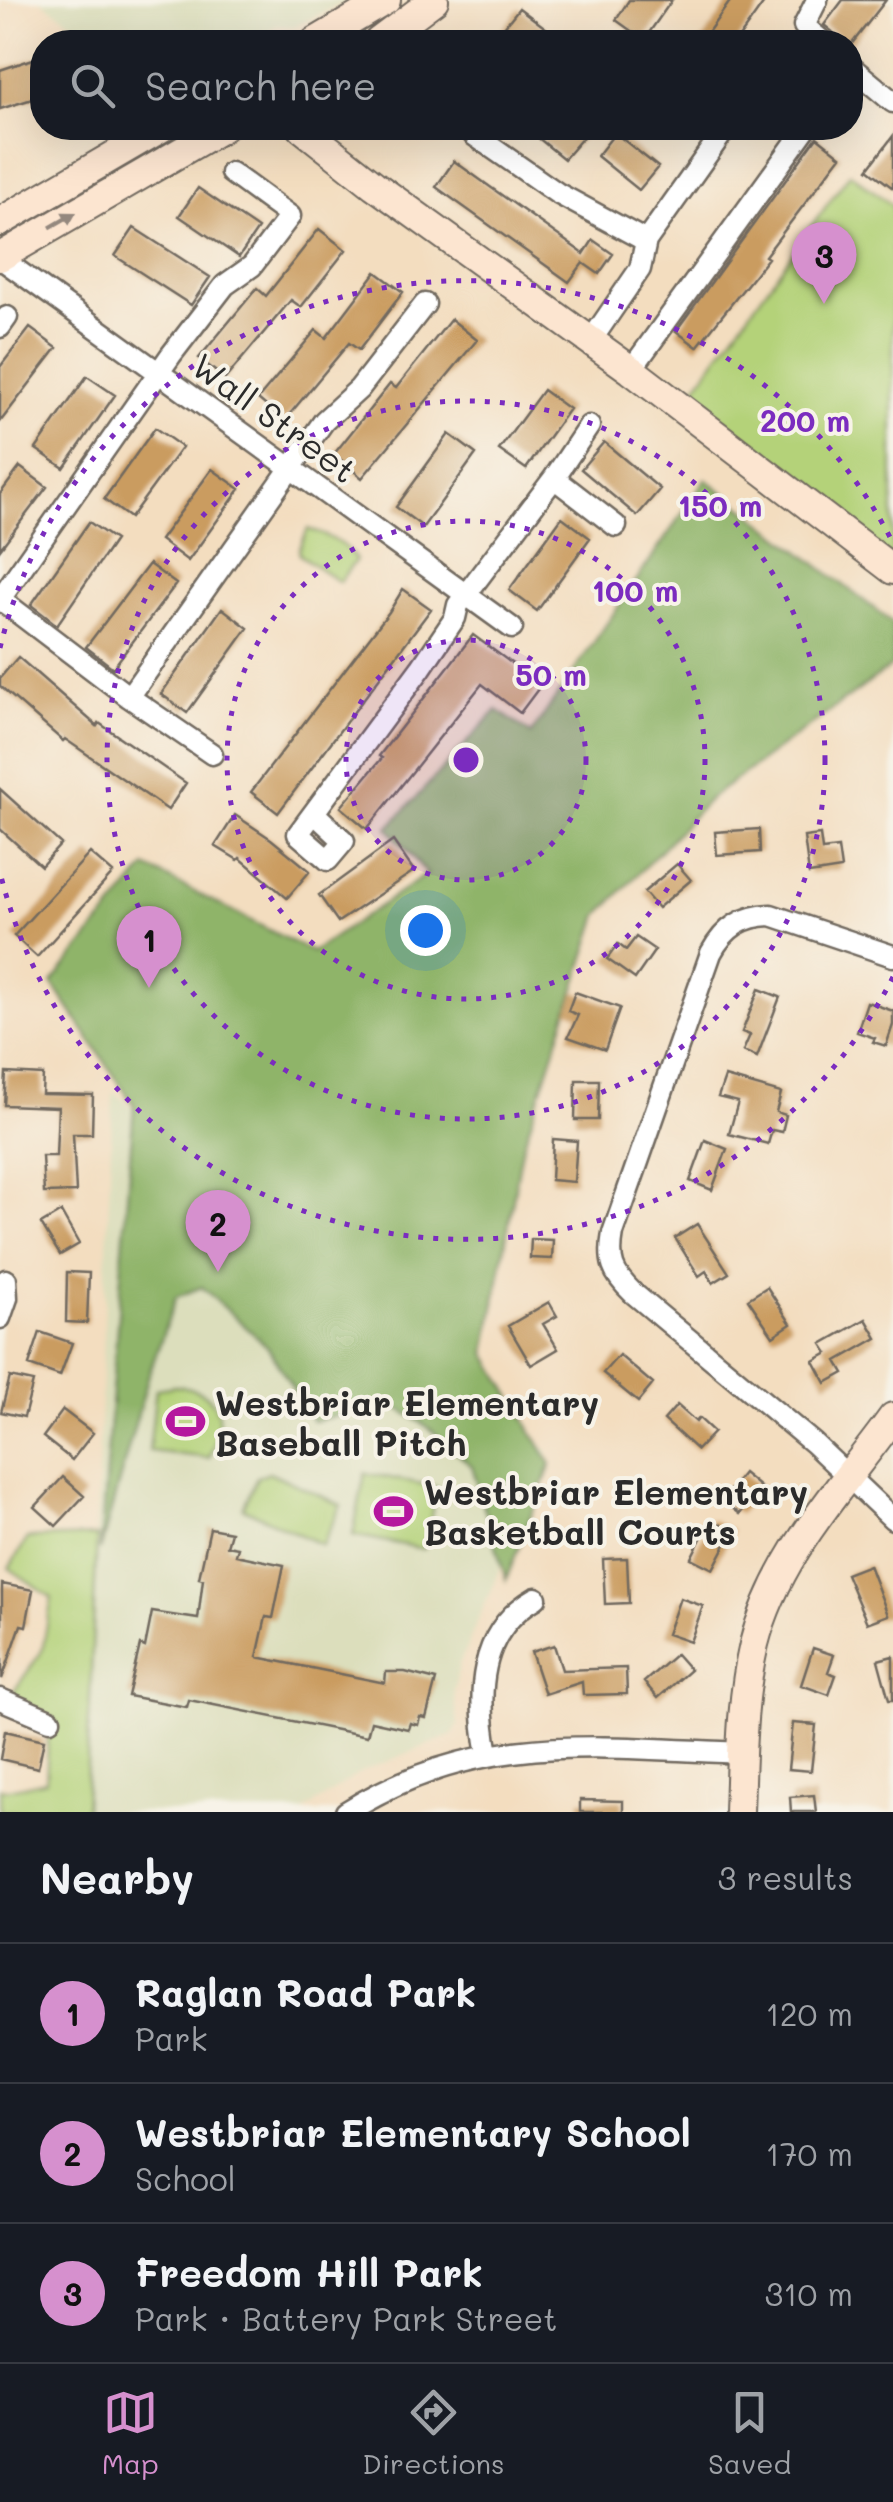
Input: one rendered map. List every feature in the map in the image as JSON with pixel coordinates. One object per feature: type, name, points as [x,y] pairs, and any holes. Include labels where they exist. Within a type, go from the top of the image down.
[{"type":"street","points":[[335,30],[386,0]]},
{"type":"street","points":[[394,30],[434,0]]},
{"type":"street","points":[[809,30],[804,26],[817,0]]},
{"type":"street","points":[[863,77],[893,102]]},
{"type":"street","points":[[0,222],[140,140]]},
{"type":"street","points":[[0,257],[201,140]]},
{"type":"street","points":[[317,140],[631,370],[893,570]]},
{"type":"street","points":[[481,140],[557,193],[646,241]]},
{"type":"street","points":[[590,342],[640,269],[646,241],[718,140]]},
{"type":"street","points":[[631,370],[797,140]]},
{"type":"street","points":[[212,754],[128,698],[0,599],[225,285],[252,266],[290,216],[230,173]]},
{"type":"street","name":"Wall Street","points":[[0,257],[512,628]]},
{"type":"street","points":[[128,698],[324,421],[360,389],[425,304]]},
{"type":"street","points":[[314,814],[344,841],[328,860],[298,834],[430,655],[455,618],[458,605],[590,426]]},
{"type":"street","points":[[554,478],[616,526]]},
{"type":"street","points":[[893,956],[771,915],[755,916],[728,929],[711,953],[609,1255],[612,1270],[633,1293],[893,1519]]},
{"type":"street","points":[[0,1318],[7,1298],[6,1280]]},
{"type":"street","points":[[739,1812],[742,1719],[754,1644],[770,1599],[795,1550],[893,1417]]},
{"type":"street","points":[[488,1754],[480,1713],[484,1671],[502,1629],[536,1598]]},
{"type":"street","points":[[0,1699],[50,1720]]},
{"type":"street","points":[[346,1812],[412,1778],[488,1754],[551,1748],[741,1753]]},
{"type":"shaded area","points":[[40,0],[350,0],[293,27],[279,25],[268,30],[84,30]]},
{"type":"shaded area","points":[[113,1091],[549,1452],[459,1665],[454,1693],[458,1724],[453,1735],[361,1772],[303,1812],[85,1812]]},
{"type":"green space","points":[[850,173],[893,206],[893,558],[685,402]]},
{"type":"green space","points":[[706,479],[893,623],[893,665],[709,799],[599,915],[522,1149],[486,1353],[551,1464],[506,1580],[472,1466],[429,1428],[392,1404],[313,1421],[267,1346],[202,1287],[176,1297],[149,1374],[100,1550],[134,1105],[52,983],[146,867],[312,952],[427,874],[388,828],[497,710],[531,734]]},
{"type":"green space","points":[[308,529],[341,544],[356,560],[339,582],[300,555]]},
{"type":"green space","name":"Westbriar Elementary Baseball Pitch","points":[[175,1386],[203,1393],[216,1409],[218,1431],[209,1458],[149,1451],[156,1389]]},
{"type":"green space","points":[[269,1472],[341,1505],[322,1545],[243,1508],[257,1477]]},
{"type":"green space","name":"Westbriar Elementary Basketball Courts","points":[[365,1473],[437,1487],[424,1549],[353,1535]]},
{"type":"green space","points":[[97,1536],[85,1812],[0,1812],[0,1788],[46,1781],[49,1721],[7,1701],[42,1651],[52,1598],[9,1568],[28,1538]]},
{"type":"building","points":[[629,0],[672,0],[651,30],[630,30],[616,20]]},
{"type":"building","points":[[731,0],[766,0],[745,30],[710,30]]},
{"type":"building","points":[[843,0],[886,0],[863,30],[830,30],[824,25]]},
{"type":"building","points":[[519,8],[548,30],[502,30]]},
{"type":"building","points":[[30,60],[30,100],[0,109],[0,70]]},
{"type":"building","points":[[893,136],[893,188],[868,169]]},
{"type":"building","points":[[541,140],[581,140],[564,159]]},
{"type":"building","points":[[610,140],[624,140],[658,167],[639,190],[597,156]]},
{"type":"building","points":[[815,140],[821,140],[841,156],[765,256],[768,258],[697,347],[676,331]]},
{"type":"building","points":[[454,161],[584,254],[593,240],[613,254],[599,274],[583,263],[569,282],[436,187]]},
{"type":"building","points":[[198,188],[258,229],[239,257],[179,216]]},
{"type":"building","points":[[134,228],[210,277],[191,305],[115,256]]},
{"type":"building","points":[[319,229],[346,250],[301,307],[291,300],[225,379],[199,358],[257,288],[266,296]]},
{"type":"building","points":[[376,272],[403,292],[359,350],[349,343],[284,421],[258,399],[316,330],[326,338]]},
{"type":"building","points":[[451,319],[477,340],[362,478],[334,454],[390,384],[396,388]]},
{"type":"building","points":[[30,328],[57,348],[0,422],[0,367]]},
{"type":"building","points":[[87,376],[115,395],[64,468],[36,449]]},
{"type":"building","points":[[543,390],[569,409],[526,469],[499,450]]},
{"type":"building","points":[[155,428],[182,447],[130,518],[104,499]]},
{"type":"building","points":[[449,434],[476,454],[423,527],[396,507]]},
{"type":"building","points":[[604,442],[660,489],[637,516],[581,469]]},
{"type":"building","points":[[20,467],[47,487],[0,549],[0,494]]},
{"type":"building","points":[[212,469],[240,489],[188,561],[160,540]]},
{"type":"building","points":[[562,517],[590,538],[537,611],[509,590]]},
{"type":"building","points":[[89,522],[115,540],[57,625],[31,605]]},
{"type":"building","points":[[149,564],[176,584],[113,668],[86,647]]},
{"type":"building","points":[[403,589],[431,609],[278,813],[251,792]]},
{"type":"building","points":[[222,608],[248,628],[187,713],[161,694]]},
{"type":"building","points":[[473,635],[541,685],[520,713],[482,684],[367,829],[341,807]]},
{"type":"building","points":[[18,657],[97,726],[99,723],[186,783],[168,810],[63,741],[0,686],[0,678]]},
{"type":"building","points":[[0,789],[61,844],[41,866],[0,829]]},
{"type":"building","points":[[235,815],[310,871],[287,898],[240,858],[215,846]]},
{"type":"building","points":[[759,829],[760,852],[717,855],[715,832]]},
{"type":"building","points":[[820,835],[822,850],[838,848],[841,869],[809,874],[804,837]]},
{"type":"building","points":[[393,841],[414,871],[338,922],[319,895]]},
{"type":"building","points":[[90,853],[113,873],[37,957],[14,936]]},
{"type":"building","points":[[677,864],[691,880],[658,908],[644,892]]},
{"type":"building","points":[[636,937],[655,950],[635,979],[607,959],[618,944],[626,950]]},
{"type":"building","points":[[759,989],[780,997],[757,1057],[743,1051],[750,1035],[742,1032]]},
{"type":"building","points":[[575,992],[620,1008],[605,1050],[568,1037],[578,1015],[568,1011]]},
{"type":"building","points":[[867,1002],[893,1011],[886,1046],[857,1032]]},
{"type":"building","points":[[6,1073],[43,1075],[42,1094],[93,1095],[92,1134],[73,1134],[76,1192],[44,1193],[42,1156],[56,1156],[58,1107],[4,1105]]},
{"type":"building","points":[[725,1077],[781,1093],[776,1112],[786,1115],[782,1132],[772,1130],[768,1144],[729,1134],[738,1102],[718,1097]]},
{"type":"building","points":[[576,1080],[599,1080],[598,1120],[575,1120]]},
{"type":"building","points":[[553,1139],[577,1141],[574,1182],[551,1180]]},
{"type":"building","points":[[705,1140],[727,1149],[712,1190],[690,1181]]},
{"type":"building","points":[[61,1212],[79,1244],[60,1255],[41,1224]]},
{"type":"building","points":[[697,1224],[729,1273],[713,1283],[706,1271],[699,1276],[675,1238]]},
{"type":"building","points":[[531,1239],[553,1240],[552,1259],[530,1258]]},
{"type":"building","points":[[67,1272],[89,1273],[87,1323],[66,1322]]},
{"type":"building","points":[[767,1287],[791,1324],[773,1336],[748,1299]]},
{"type":"building","points":[[549,1302],[557,1316],[543,1324],[558,1349],[531,1365],[508,1326]]},
{"type":"building","points":[[866,1319],[877,1338],[837,1361],[844,1373],[826,1383],[814,1361],[828,1353],[822,1344]]},
{"type":"building","points":[[40,1332],[72,1343],[60,1376],[29,1365]]},
{"type":"building","points":[[619,1355],[653,1384],[638,1402],[603,1373]]},
{"type":"building","points":[[10,1377],[33,1382],[24,1417],[1,1412]]},
{"type":"building","points":[[677,1405],[714,1432],[697,1450],[664,1420]]},
{"type":"building","points":[[63,1410],[93,1433],[72,1460],[43,1437]]},
{"type":"building","points":[[743,1473],[760,1487],[740,1514],[722,1500]]},
{"type":"building","points":[[63,1477],[84,1496],[56,1526],[35,1507]]},
{"type":"building","points":[[711,1519],[733,1531],[713,1569],[691,1558]]},
{"type":"building","points":[[210,1528],[231,1532],[227,1546],[238,1548],[236,1555],[284,1565],[273,1618],[266,1617],[257,1657],[385,1683],[386,1672],[405,1672],[436,1680],[426,1718],[420,1717],[418,1725],[410,1723],[408,1729],[371,1721],[367,1736],[189,1700],[187,1707],[128,1696],[152,1612],[198,1619],[203,1579],[199,1578]]},
{"type":"building","points":[[627,1558],[629,1603],[605,1604],[603,1559]]},
{"type":"building","points":[[869,1565],[888,1615],[867,1623],[846,1574]]},
{"type":"building","points":[[2,1584],[33,1590],[26,1626],[21,1625],[2,1679]]},
{"type":"building","points":[[680,1598],[703,1606],[690,1642],[667,1634]]},
{"type":"building","points":[[554,1645],[562,1670],[626,1668],[627,1694],[583,1695],[582,1682],[545,1694],[531,1652]]},
{"type":"building","points":[[813,1648],[834,1655],[828,1672],[836,1675],[829,1695],[801,1685]]},
{"type":"building","points":[[676,1654],[690,1670],[658,1698],[644,1682]]},
{"type":"building","points":[[893,1656],[893,1700],[889,1700],[878,1660]]},
{"type":"building","points":[[793,1723],[816,1725],[811,1771],[788,1769]]},
{"type":"building","points":[[5,1731],[44,1740],[38,1768],[0,1759]]},
{"type":"building","points":[[814,1795],[816,1812],[791,1812],[790,1797]]},
{"type":"building","points":[[580,1800],[623,1801],[623,1812],[580,1812]]},
{"type":"place","name":"Freedom Hill Park","points":[[824,304]]},
{"type":"place","name":"Raglan Road Park","points":[[149,988]]},
{"type":"place","name":"Westbriar Elementary School","points":[[218,1272]]},
{"type":"place","name":"Westbriar Elementary Baseball Pitch","points":[[185,1422]]},
{"type":"place","name":"Westbriar Elementary Basketball Courts","points":[[394,1511]]}]
